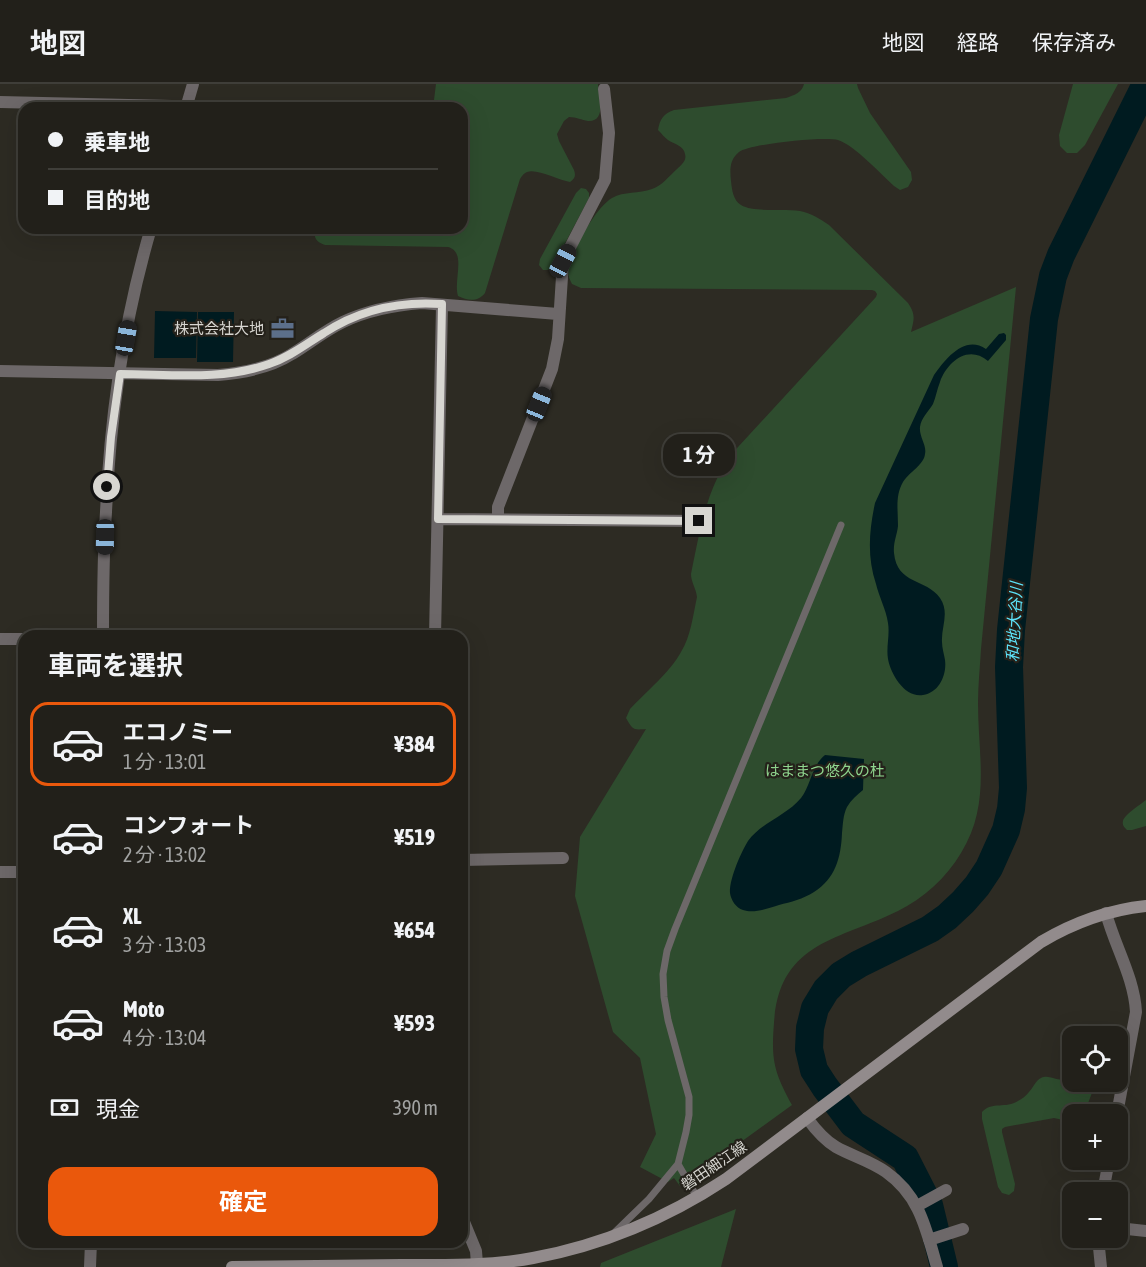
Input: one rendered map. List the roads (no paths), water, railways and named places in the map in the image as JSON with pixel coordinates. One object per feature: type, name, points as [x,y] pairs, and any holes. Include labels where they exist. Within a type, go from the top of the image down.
[{"type":"main road","name":"磐田細江線","points":[[232,1267],[415,1266],[506,1262],[584,1246],[609,1238],[657,1218],[697,1197],[733,1173],[1041,942],[1077,923],[1146,906]]},
{"type":"street","points":[[188,102],[193,84]]},
{"type":"street","points":[[498,519],[498,507],[550,376],[558,339],[563,261],[605,180],[609,133],[604,89]]},
{"type":"street","points":[[0,102],[18,102]]},
{"type":"street","points":[[103,630],[106,495],[111,437],[134,297],[150,234]]},
{"type":"street","points":[[0,371],[236,374],[290,356],[342,322],[361,314],[402,304],[442,304],[558,314]]},
{"type":"street","points":[[435,630],[442,304]]},
{"type":"street","points":[[438,519],[699,521]]},
{"type":"street","points":[[0,639],[18,639]]},
{"type":"street","points":[[468,860],[563,858]]},
{"type":"street","points":[[0,873],[18,872]]},
{"type":"street","points":[[1107,914],[1132,984],[1136,1012],[1120,1104]]},
{"type":"street","points":[[807,1118],[817,1131],[834,1146],[885,1171],[903,1186],[917,1206],[937,1267]]},
{"type":"street","points":[[917,1206],[946,1190]]},
{"type":"street","points":[[929,1240],[963,1229]]},
{"type":"street","points":[[1128,1229],[1146,1231]]},
{"type":"street","points":[[468,1232],[476,1251],[477,1264]]},
{"type":"street","points":[[90,1267],[91,1248]]},
{"type":"street","points":[[1099,1248],[1101,1267]]},
{"type":"lane","points":[[609,1238],[649,1199],[678,1164],[689,1115],[689,1097],[664,997],[663,974],[667,951],[842,525]]},
{"type":"lane","points":[[678,1164],[697,1197]]},
{"type":"water","points":[[155,311],[197,312],[196,358],[154,358]]},
{"type":"water","points":[[198,312],[234,312],[233,362],[197,362]]},
{"type":"water","points":[[1004,333],[1006,340],[988,361],[973,354],[966,355],[953,362],[943,375],[933,404],[921,424],[920,431],[925,447],[924,458],[903,482],[899,493],[898,526],[894,549],[896,563],[906,576],[934,592],[940,598],[944,609],[942,642],[945,672],[938,687],[933,691],[929,694],[916,695],[900,684],[892,672],[888,659],[888,623],[873,574],[870,554],[870,534],[875,503],[934,375],[956,350],[971,344],[986,349],[999,334]]},
{"type":"water","points":[[825,755],[864,759],[863,790],[852,800],[846,810],[836,867],[821,887],[801,898],[757,911],[740,909],[733,901],[730,887],[745,846],[754,834],[801,798],[817,764]]},
{"type":"waterway","name":"和地大谷川","points":[[944,1267],[929,1205],[905,1158],[853,1124],[825,1087],[814,1070],[809,1049],[810,1028],[815,1008],[826,990],[841,975],[930,929],[963,902],[989,868],[1006,830],[1013,788],[1009,667],[1011,630],[1044,319],[1053,276],[1061,255],[1146,84]]},
{"type":"place","name":"株式会社大地","points":[[282,329]]},
{"type":"park label","name":"はままつ悠久の杜","points":[[825,771]]}]
